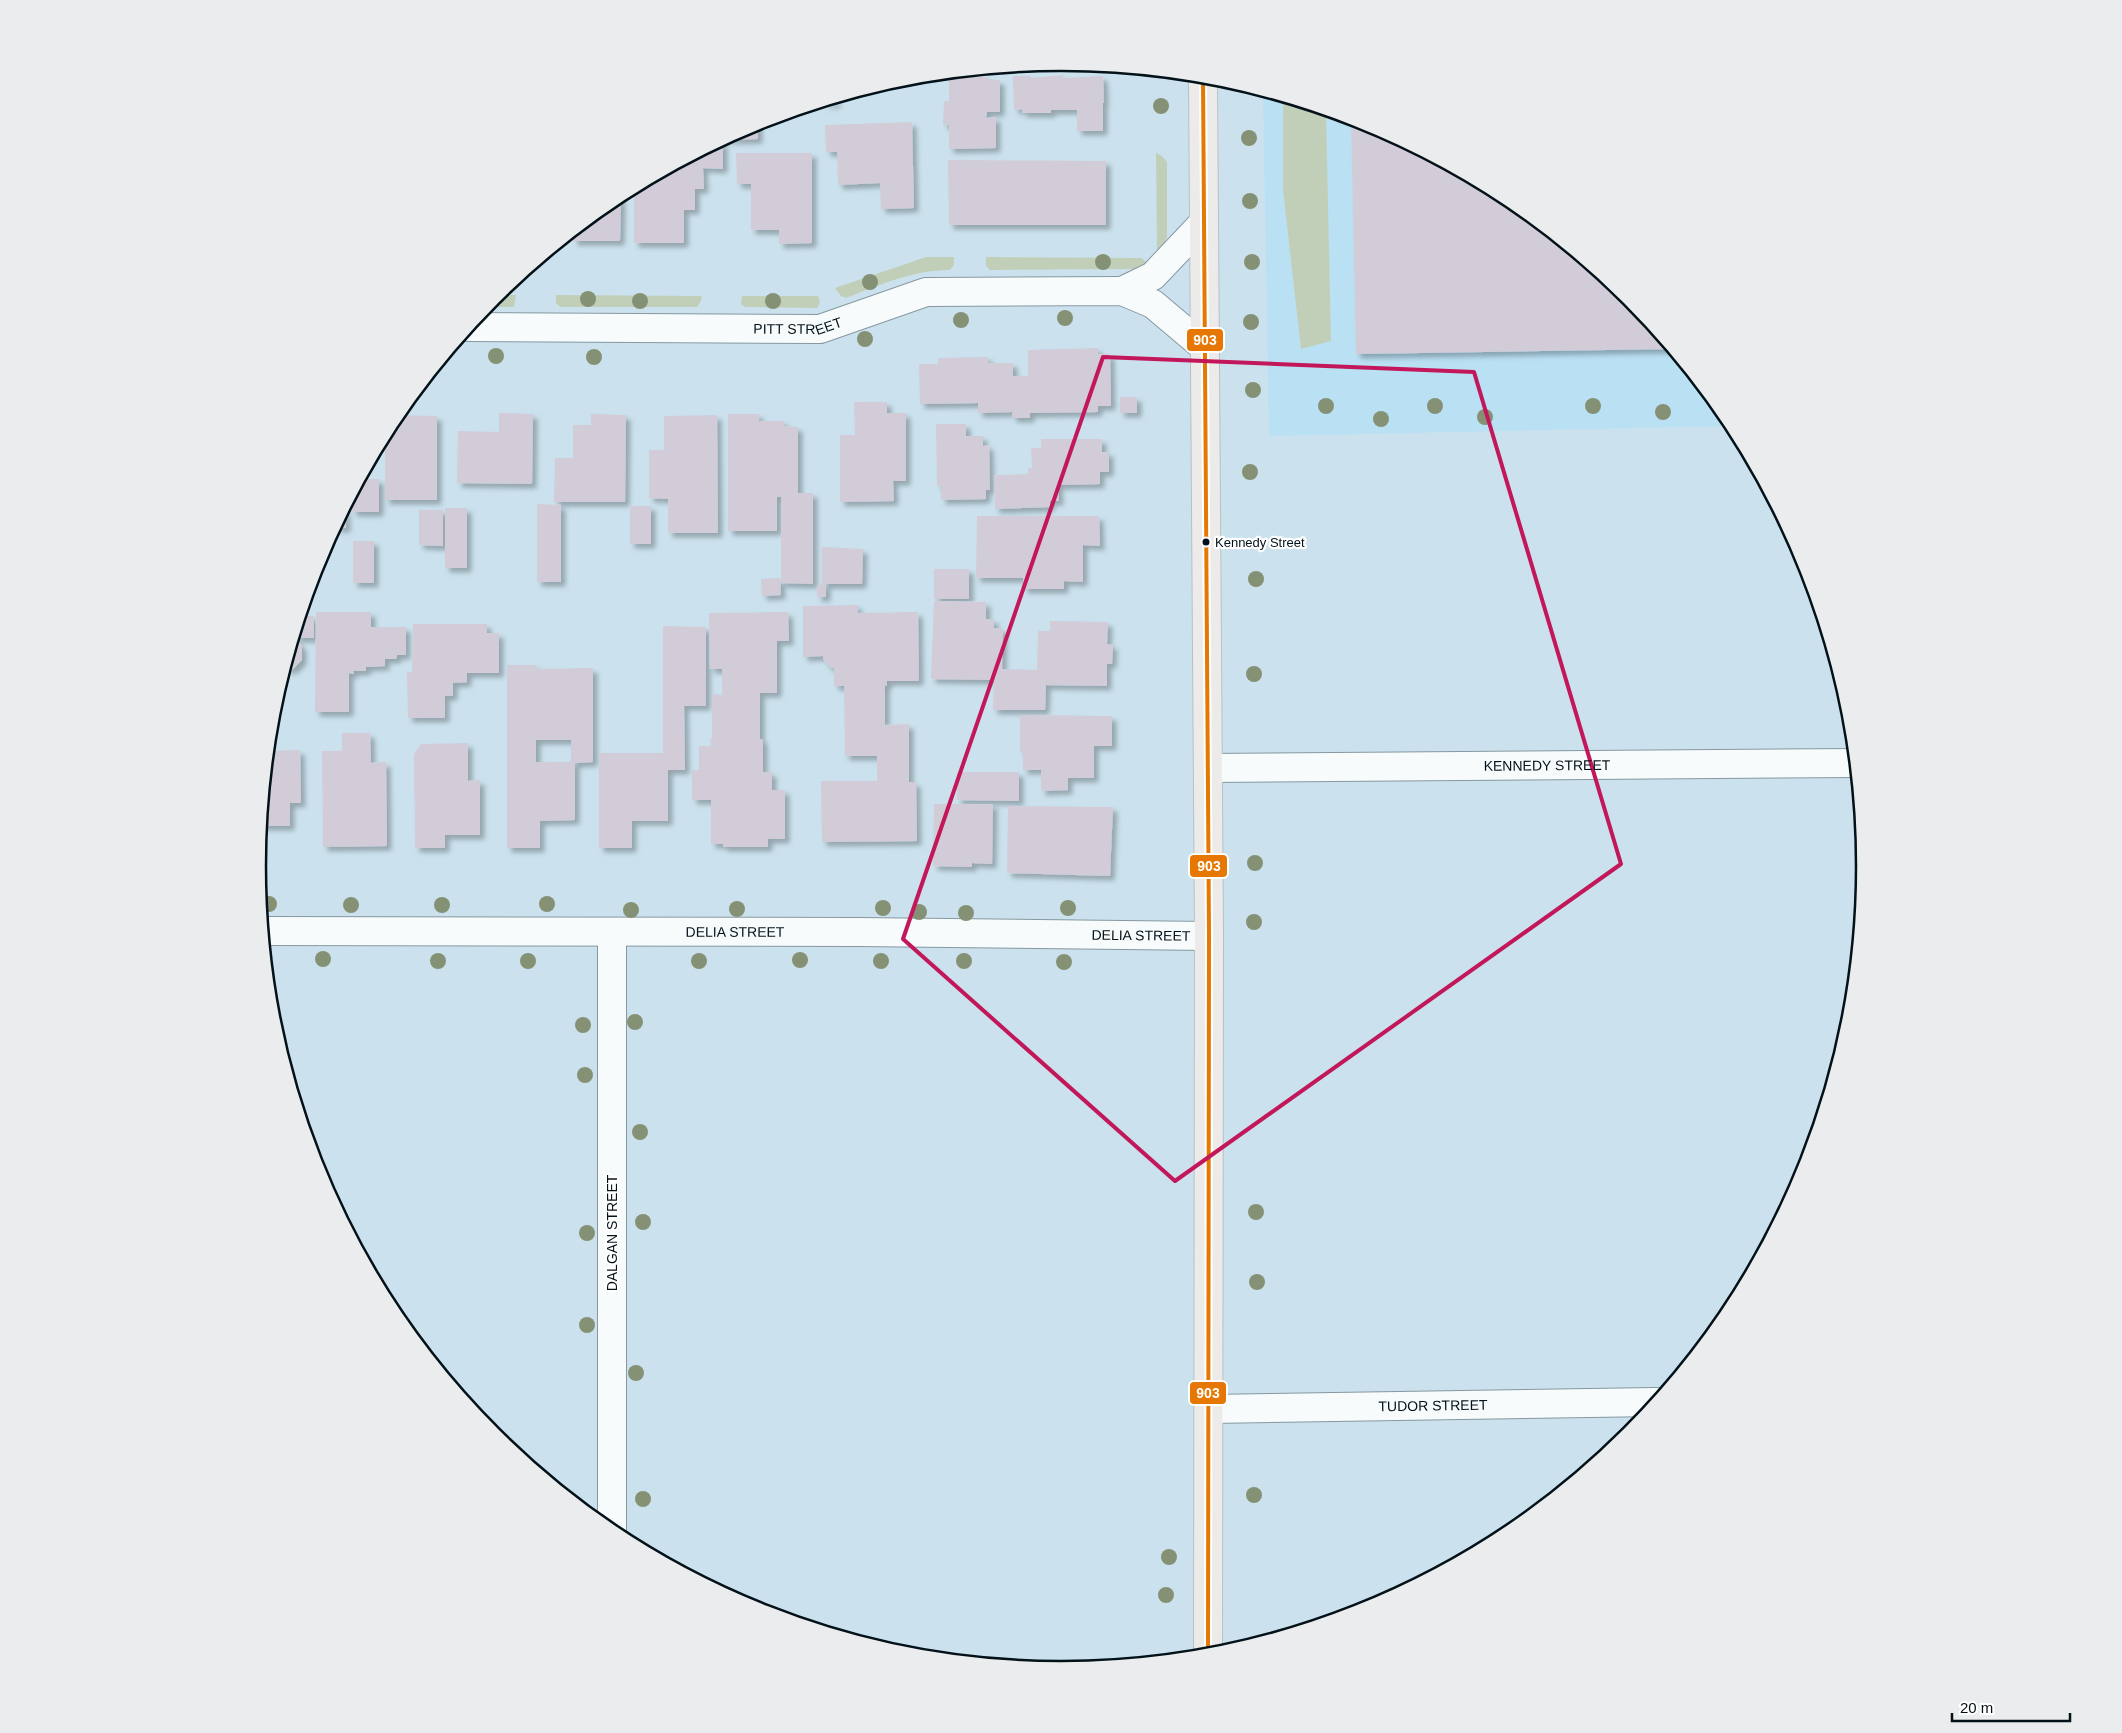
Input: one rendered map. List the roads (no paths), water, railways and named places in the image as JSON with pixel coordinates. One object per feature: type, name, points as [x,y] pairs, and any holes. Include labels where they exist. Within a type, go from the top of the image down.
[{"type":"highway","points":[[1203,85],[1209,936],[1208,1647]]},
{"type":"street","name":"PITT STREET","points":[[1122,291],[1153,276],[1204,222]]},
{"type":"street","name":"PITT STREET","points":[[476,328],[820,329],[926,292],[1122,291],[1153,304],[1204,347]]},
{"type":"street","name":"KENNEDY STREET","points":[[1208,768],[1849,763]]},
{"type":"street","name":"DELIA STREET","points":[[268,931],[858,932],[1209,936]]},
{"type":"street","name":"DALGAN STREET","points":[[612,932],[612,1523]]},
{"type":"street","name":"TUDOR STREET","points":[[1209,1409],[1648,1402]]},
{"type":"place","name":"Kennedy Street","points":[[1206,542]]}]
